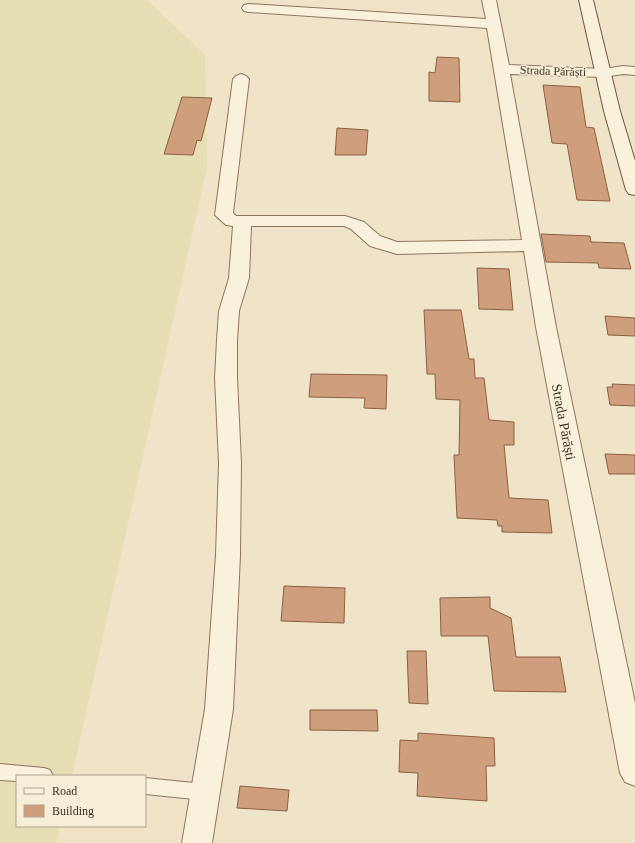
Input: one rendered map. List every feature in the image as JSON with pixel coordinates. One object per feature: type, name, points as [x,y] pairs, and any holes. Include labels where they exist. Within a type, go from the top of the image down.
[{"type":"street","name":"Strada Părăști","points":[[489,0],[506,90],[546,327],[635,773]]},
{"type":"street","name":"Strada Părăști","points":[[586,0],[612,112],[635,190]]},
{"type":"street","points":[[249,8],[493,24]]},
{"type":"street","name":"Strada Părăști","points":[[501,69],[604,73]]},
{"type":"street","points":[[604,73],[623,70],[635,71]]},
{"type":"street","points":[[241,79],[224,215],[232,221],[345,221],[359,225],[371,238],[382,244],[397,248],[531,245]]},
{"type":"street","points":[[197,843],[204,792],[219,709],[224,645],[230,463],[226,378],[227,340],[229,311],[240,278],[242,222]]},
{"type":"lane","points":[[0,772],[33,775]]},
{"type":"lane","points":[[146,786],[204,792]]},
{"type":"shaded area","points":[[0,0],[147,0],[205,55],[207,167],[72,775],[16,775],[16,827],[60,827],[57,843],[0,843]]},
{"type":"building","points":[[437,57],[459,58],[460,102],[429,101],[429,72],[435,73]]},
{"type":"building","points":[[543,85],[580,87],[586,127],[594,128],[610,201],[577,200],[567,144],[552,143]]},
{"type":"building","points":[[182,97],[212,98],[201,141],[197,140],[193,155],[164,154]]},
{"type":"building","points":[[337,128],[368,130],[366,155],[335,155]]},
{"type":"building","points":[[541,234],[590,236],[591,242],[624,243],[631,269],[599,268],[598,263],[546,262]]},
{"type":"building","points":[[477,268],[509,269],[513,310],[479,309]]},
{"type":"building","points":[[424,310],[461,310],[469,359],[474,359],[475,378],[484,378],[489,420],[514,422],[514,445],[504,445],[509,498],[548,500],[552,533],[502,532],[502,526],[498,526],[497,520],[457,518],[454,455],[459,455],[460,400],[436,399],[435,374],[427,374]]},
{"type":"building","points":[[605,316],[635,318],[635,336],[608,335]]},
{"type":"building","points":[[311,374],[387,375],[386,409],[364,408],[365,398],[309,397]]},
{"type":"building","points":[[612,384],[635,385],[635,406],[610,405],[607,387],[613,387]]},
{"type":"building","points":[[605,454],[635,455],[635,474],[609,474]]},
{"type":"building","points":[[284,586],[345,588],[344,623],[281,621]]},
{"type":"building","points":[[490,597],[490,608],[511,618],[516,657],[560,657],[566,692],[494,691],[488,636],[441,636],[440,598]]},
{"type":"building","points":[[407,651],[426,651],[428,704],[409,703]]},
{"type":"building","points":[[310,710],[377,710],[378,731],[310,730]]},
{"type":"building","points":[[418,733],[494,738],[495,766],[486,766],[487,801],[417,796],[418,773],[399,772],[400,740],[418,741]]},
{"type":"building","points":[[240,786],[289,790],[287,811],[237,808]]}]
